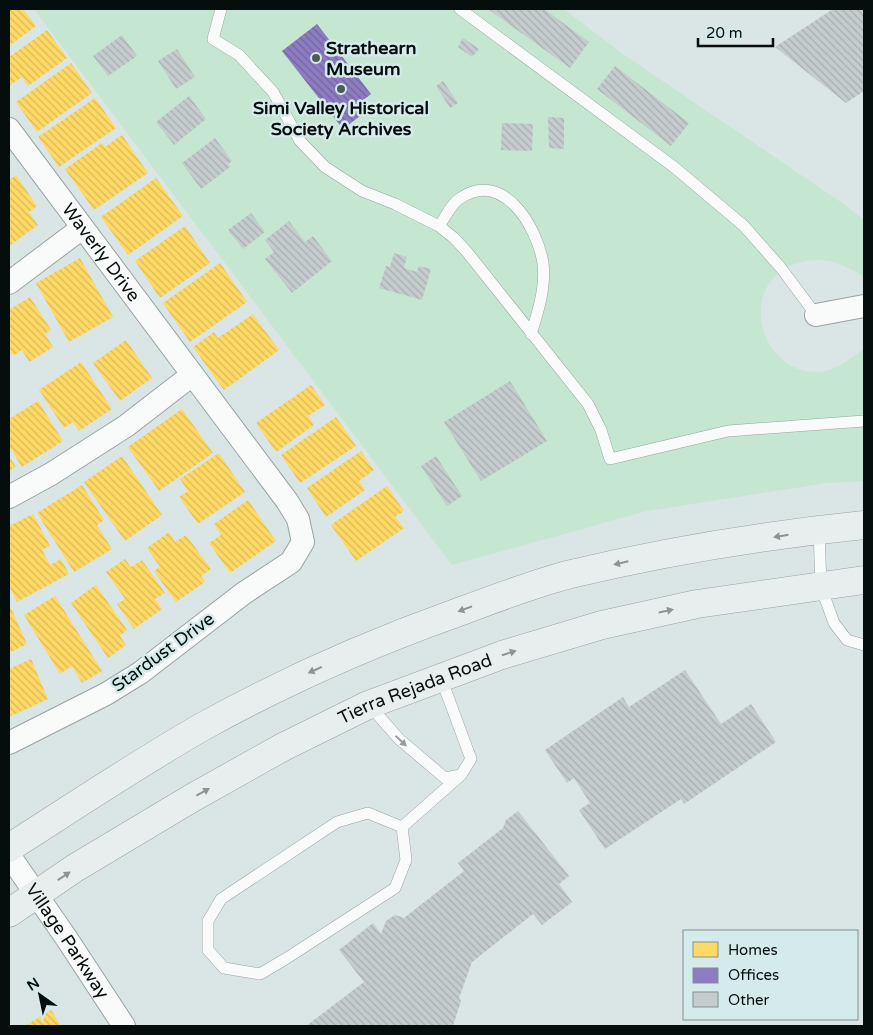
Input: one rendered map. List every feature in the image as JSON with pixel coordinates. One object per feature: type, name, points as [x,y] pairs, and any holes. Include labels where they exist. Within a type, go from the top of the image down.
[{"type":"main road","points":[[9,848],[202,728],[306,674],[400,633],[488,601],[569,575],[662,554],[864,525]]},
{"type":"main road","name":"Tierra Rejada Road","points":[[9,913],[35,894],[192,798],[283,747],[368,704],[502,655],[602,625],[697,604],[864,580]]},
{"type":"street","name":"Waverly Drive","points":[[9,130],[287,501],[298,519],[303,542]]},
{"type":"street","points":[[9,283],[82,228]]},
{"type":"street","points":[[816,315],[864,306]]},
{"type":"street","points":[[9,497],[51,474],[126,426],[192,376]]},
{"type":"street","name":"Stardust Drive","points":[[9,743],[106,694],[140,673],[244,593],[291,562],[303,542]]},
{"type":"street","name":"Village Parkway","points":[[9,855],[68,939],[124,1026]]},
{"type":"lane","points":[[221,9],[213,38],[239,56],[273,92],[300,141],[325,167],[362,191],[395,204],[439,226],[467,252],[588,404],[601,430],[610,459],[728,431],[864,421]]},
{"type":"lane","points":[[460,9],[674,167],[744,226],[781,268],[816,315]]},
{"type":"lane","points":[[439,226],[458,199],[478,190],[498,192],[514,202],[536,240],[543,264],[541,300],[531,334]]},
{"type":"lane","points":[[819,530],[821,587],[834,623],[847,640],[864,645]]},
{"type":"lane","points":[[402,827],[462,775],[471,759],[440,677]]},
{"type":"lane","points":[[368,704],[399,739],[445,778],[462,775]]},
{"type":"lane","points":[[368,813],[402,827],[406,860],[395,888],[287,958],[260,974],[224,968],[208,950],[208,921],[221,899],[337,822],[368,813]]},
{"type":"green space","points":[[34,9],[564,9],[620,52],[845,205],[864,220],[864,276],[829,261],[814,260],[798,263],[779,273],[766,288],[761,306],[762,325],[769,344],[781,359],[798,369],[826,371],[843,363],[864,349],[864,481],[827,483],[647,511],[452,565]]},
{"type":"building: Homes","points":[[9,9],[23,9],[36,26],[9,46]]},
{"type":"building: Homes","points":[[47,30],[67,58],[28,86],[22,77],[9,86],[9,57]]},
{"type":"building: Homes","points":[[71,63],[92,93],[37,132],[16,102]]},
{"type":"building: Homes","points":[[95,98],[116,128],[59,167],[38,137]]},
{"type":"building: Homes","points":[[122,135],[148,173],[94,210],[65,169],[102,143],[105,147]]},
{"type":"building: Homes","points":[[16,175],[37,206],[29,212],[38,225],[9,246],[9,180]]},
{"type":"building: Homes","points":[[156,178],[183,216],[128,255],[101,217]]},
{"type":"building: Homes","points":[[185,226],[210,263],[160,298],[135,261]]},
{"type":"building: Homes","points":[[80,258],[113,317],[69,342],[36,283]]},
{"type":"building: Homes","points":[[220,263],[247,302],[190,342],[163,303]]},
{"type":"building: Homes","points":[[30,297],[51,330],[45,334],[53,347],[29,362],[22,350],[13,356],[9,348],[9,310]]},
{"type":"building: Homes","points":[[253,314],[279,350],[224,390],[193,347],[214,332],[218,338]]},
{"type":"building: Homes","points":[[126,340],[152,378],[120,401],[93,363]]},
{"type":"building: Homes","points":[[81,362],[112,409],[79,431],[73,422],[64,428],[39,390]]},
{"type":"building: Homes","points":[[311,385],[325,405],[308,416],[314,425],[276,452],[256,423]]},
{"type":"building: Homes","points":[[38,401],[63,441],[22,467],[9,446],[9,419]]},
{"type":"building: Homes","points":[[182,409],[213,453],[159,491],[128,447]]},
{"type":"building: Homes","points":[[336,417],[356,446],[300,483],[281,455]]},
{"type":"building: Homes","points":[[361,451],[374,470],[359,481],[365,490],[326,517],[307,488]]},
{"type":"building: Homes","points":[[219,453],[245,492],[198,524],[179,497],[188,491],[180,479]]},
{"type":"building: Homes","points":[[9,456],[16,467],[9,471]]},
{"type":"building: Homes","points":[[122,456],[162,515],[125,541],[84,482]]},
{"type":"building: Homes","points":[[82,485],[104,520],[97,525],[112,549],[74,572],[37,513]]},
{"type":"building: Homes","points":[[387,486],[404,511],[395,517],[404,528],[356,561],[331,525]]},
{"type":"building: Homes","points":[[248,500],[276,541],[230,573],[209,543],[221,535],[214,524]]},
{"type":"building: Homes","points":[[33,514],[50,546],[42,550],[50,565],[61,559],[69,574],[17,602],[9,586],[9,526]]},
{"type":"building: Homes","points":[[169,532],[175,542],[186,535],[211,569],[201,576],[205,582],[176,602],[154,571],[160,567],[147,548]]},
{"type":"building: Homes","points":[[125,559],[131,567],[142,560],[165,593],[155,599],[162,609],[134,629],[117,604],[125,599],[106,572]]},
{"type":"building: Homes","points":[[96,585],[127,630],[120,636],[126,645],[108,658],[71,603]]},
{"type":"building: Homes","points":[[55,596],[102,671],[82,683],[72,666],[60,674],[24,615]]},
{"type":"building: Homes","points":[[9,604],[27,644],[9,653]]},
{"type":"building: Homes","points":[[31,659],[48,699],[9,717],[9,669]]},
{"type":"building: Homes","points":[[51,1010],[61,1026],[25,1026]]},
{"type":"building: Offices","points":[[317,24],[371,94],[357,105],[364,113],[343,129],[282,51]]},
{"type":"building: Other","points":[[488,9],[544,9],[589,42],[570,68]]},
{"type":"building: Other","points":[[833,9],[864,9],[864,91],[846,103],[775,47]]},
{"type":"building: Other","points":[[122,35],[137,56],[108,76],[93,56]]},
{"type":"building: Other","points":[[463,38],[479,49],[472,57],[458,47]]},
{"type":"building: Other","points":[[177,49],[195,77],[176,89],[158,61]]},
{"type":"building: Other","points":[[615,66],[689,123],[671,146],[597,89]]},
{"type":"building: Other","points":[[443,81],[458,103],[450,108],[436,86]]},
{"type":"building: Other","points":[[189,96],[206,119],[174,145],[156,122]]},
{"type":"building: Other","points":[[548,117],[564,118],[564,149],[549,148]]},
{"type":"building: Other","points":[[502,123],[533,124],[532,151],[501,150]]},
{"type":"building: Other","points":[[215,138],[232,161],[228,164],[230,167],[201,189],[182,163]]},
{"type":"building: Other","points":[[251,213],[265,232],[243,249],[228,230]]},
{"type":"building: Other","points":[[289,221],[305,242],[313,236],[332,261],[292,293],[265,259],[274,252],[265,240]]},
{"type":"building: Other","points":[[394,253],[407,257],[404,268],[417,272],[419,266],[431,269],[422,300],[379,288],[386,266],[390,267]]},
{"type":"building: Other","points":[[510,381],[547,441],[481,481],[444,422]]},
{"type":"building: Other","points":[[436,456],[462,496],[447,506],[421,466]]},
{"type":"building: Other","points":[[685,670],[721,724],[751,704],[776,742],[684,804],[681,799],[605,849],[579,810],[590,803],[574,778],[567,783],[545,750],[623,697],[629,707]]},
{"type":"building: Other","points":[[518,811],[569,876],[559,884],[572,902],[542,925],[533,914],[472,962],[459,998],[461,1001],[453,1026],[306,1026],[364,982],[339,950],[373,923],[381,934],[386,921],[395,915],[404,918],[464,871],[458,863],[503,828],[506,820]]},
{"type":"place","name":"Strathearn Museum","points":[[316,58]]},
{"type":"place","name":"Simi Valley Historical Society Archives","points":[[341,89]]}]
